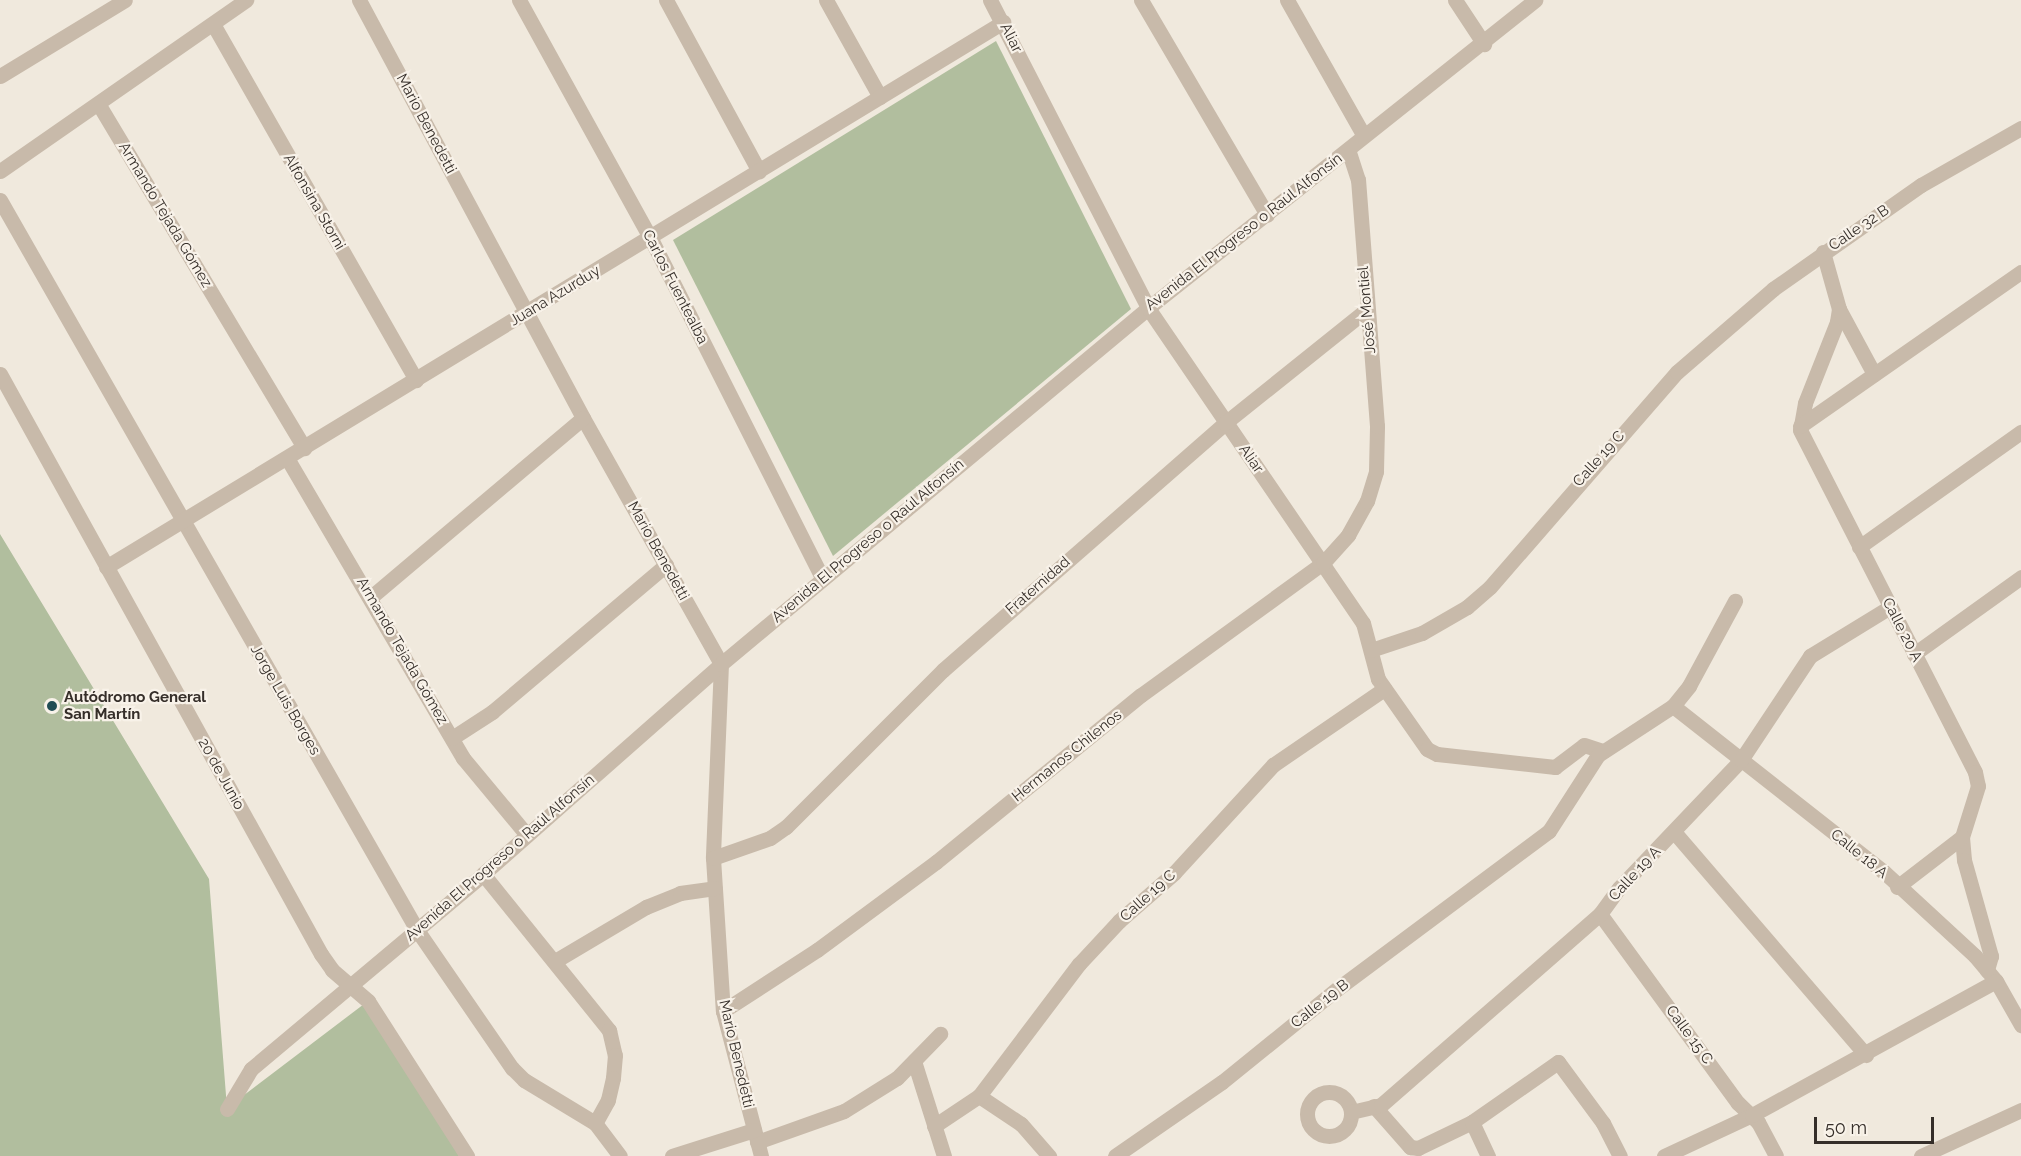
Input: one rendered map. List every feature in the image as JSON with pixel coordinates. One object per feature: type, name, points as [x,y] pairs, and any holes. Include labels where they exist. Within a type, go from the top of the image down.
[{"type":"street","points":[[0,76],[125,0]]},
{"type":"street","points":[[0,171],[99,105],[246,0]]},
{"type":"street","name":"Mario Benedetti","points":[[359,0],[583,418],[722,664],[713,858],[723,1011],[758,1143]]},
{"type":"street","name":"Carlos Fuentealba","points":[[519,0],[650,237],[823,579]]},
{"type":"street","points":[[666,0],[759,171]]},
{"type":"street","points":[[826,0],[880,98]]},
{"type":"street","name":"Aliar","points":[[990,0],[1148,308],[1363,623],[1371,650],[1373,668],[1384,689],[1427,749],[1437,754],[1555,767],[1584,745],[1603,751]]},
{"type":"street","points":[[1141,0],[1267,215]]},
{"type":"street","points":[[1287,0],[1364,136]]},
{"type":"street","points":[[1455,0],[1484,44]]},
{"type":"street","name":"Avenida El Progreso o Raúl Alfonsín","points":[[227,1109],[251,1069],[483,874],[722,664],[1148,308],[1484,44],[1535,0]]},
{"type":"street","name":"Juana Azurduy","points":[[106,567],[1003,22]]},
{"type":"street","name":"Alfonsina Storni","points":[[213,24],[416,380]]},
{"type":"street","name":"Armando Tejada Gómez","points":[[99,105],[304,448]]},
{"type":"street","name":"Calle 32 B","points":[[1874,374],[1839,309],[1822,252],[1921,185],[2021,128]]},
{"type":"street","name":"José Montiel","points":[[1348,150],[1358,180],[1366,310],[1377,426],[1376,471]]},
{"type":"street","name":"Jorge Luis Borges","points":[[0,200],[417,930],[512,1068],[595,1123],[620,1156]]},
{"type":"street","name":"Calle 19 C","points":[[1371,650],[1422,633],[1482,594],[1517,559],[1564,498],[1677,372],[1822,252]]},
{"type":"street","points":[[1800,426],[2021,272]]},
{"type":"street","points":[[1800,426],[1839,309]]},
{"type":"street","name":"Fraternidad","points":[[713,858],[770,838],[786,827],[943,670],[1226,423],[1366,310]]},
{"type":"street","name":"20 de Junio","points":[[0,374],[321,954],[332,970],[368,1001],[467,1156]]},
{"type":"street","points":[[371,597],[583,418]]},
{"type":"street","name":"Calle 20 A","points":[[1800,426],[1804,441],[1975,772],[1976,801],[1962,837]]},
{"type":"street","points":[[1859,547],[2021,432]]},
{"type":"street","name":"Armando Tejada Gómez","points":[[287,458],[371,597],[463,758],[527,835]]},
{"type":"street","name":"Hermanos Chilenos","points":[[723,1011],[817,950],[936,862],[1141,695],[1323,563],[1348,535],[1367,501],[1376,471]]},
{"type":"street","points":[[452,738],[492,712],[666,565]]},
{"type":"street","points":[[1914,654],[2021,577]]},
{"type":"street","points":[[1673,706],[1689,686],[1735,601]]},
{"type":"street","name":"Calle 19 A","points":[[1352,1112],[1381,1105],[1460,1040],[1600,914],[1619,888],[1675,833],[1741,760],[1810,656],[1890,608]]},
{"type":"street","name":"Calle 19 C","points":[[934,1126],[979,1096],[1079,964],[1119,921],[1174,873],[1273,765],[1384,689]]},
{"type":"street","name":"Calle 19 B","points":[[1116,1156],[1222,1082],[1337,989],[1550,831],[1562,815],[1587,768],[1603,751],[1673,706]]},
{"type":"street","name":"Calle 18 A","points":[[1673,706],[1884,872],[1991,976],[2019,1018]]},
{"type":"street","points":[[1675,833],[1866,1055]]},
{"type":"street","points":[[1898,887],[1962,837]]},
{"type":"street","points":[[1664,1156],[1752,1115],[1866,1055],[1991,976],[1991,956],[1964,861],[1962,837]]},
{"type":"street","points":[[483,874],[604,1023],[614,1044],[608,1100],[595,1123]]},
{"type":"street","points":[[555,960],[646,907],[680,893],[715,888]]},
{"type":"street","name":"Calle 15 C","points":[[1600,914],[1738,1103],[1752,1115],[1776,1156]]},
{"type":"street","points":[[672,1156],[758,1143],[844,1111],[897,1078],[940,1034]]},
{"type":"street","points":[[914,1061],[944,1156]]},
{"type":"street","points":[[1374,1107],[1410,1147],[1418,1148],[1472,1122],[1558,1062],[1603,1123],[1620,1156]]},
{"type":"street","points":[[979,1096],[1021,1124],[1049,1156]]},
{"type":"street","points":[[1921,1156],[2021,1110]]},
{"type":"street","points":[[1472,1122],[1488,1156]]},
{"type":"green space","points":[[996,41],[1131,309],[833,556],[673,240]]},
{"type":"green space","name":"Autódromo General San Martín","points":[[0,534],[209,879],[227,1108],[368,1001],[459,1156],[0,1156]]},
{"type":"place","name":"Autódromo General San Martín","points":[[52,706]]}]
